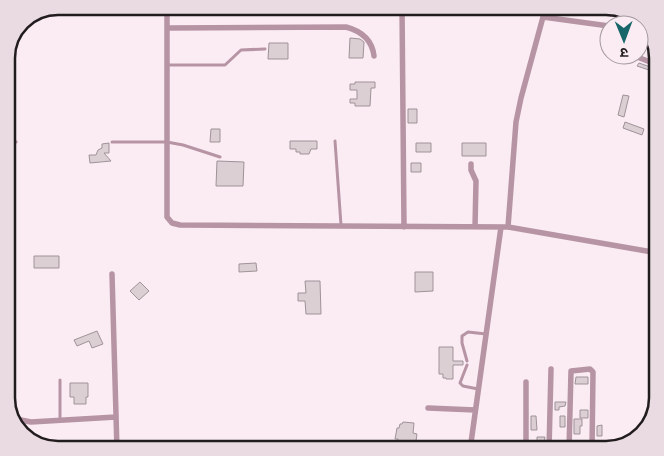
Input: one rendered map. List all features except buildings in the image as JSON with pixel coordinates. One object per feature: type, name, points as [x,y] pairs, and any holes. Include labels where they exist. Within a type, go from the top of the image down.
[{"type":"street","points":[[167,15],[167,217],[172,223],[180,225],[508,227],[649,251]]},
{"type":"street","points":[[402,15],[404,227]]},
{"type":"street","points":[[508,227],[516,122],[542,16],[599,25]]},
{"type":"street","points":[[167,28],[346,27],[355,30],[369,40],[374,56]]},
{"type":"street","points":[[471,164],[471,170],[476,181],[475,227]]},
{"type":"street","points":[[471,441],[501,227]]},
{"type":"street","points":[[112,274],[117,441]]},
{"type":"street","points":[[549,441],[551,369]]},
{"type":"street","points":[[569,441],[571,370],[590,369],[593,372],[592,441]]},
{"type":"street","points":[[526,382],[526,441]]},
{"type":"street","points":[[428,408],[475,410]]},
{"type":"street","points":[[22,421],[116,418]]},
{"type":"lane","points":[[166,65],[222,65],[229,62],[240,50],[265,49]]},
{"type":"lane","points":[[335,141],[341,226]]},
{"type":"lane","points":[[112,142],[167,142],[184,145],[220,157]]},
{"type":"lane","points":[[478,389],[464,387],[460,384],[467,363],[462,336],[468,332],[486,334]]},
{"type":"lane","points":[[60,380],[60,420]]}]
